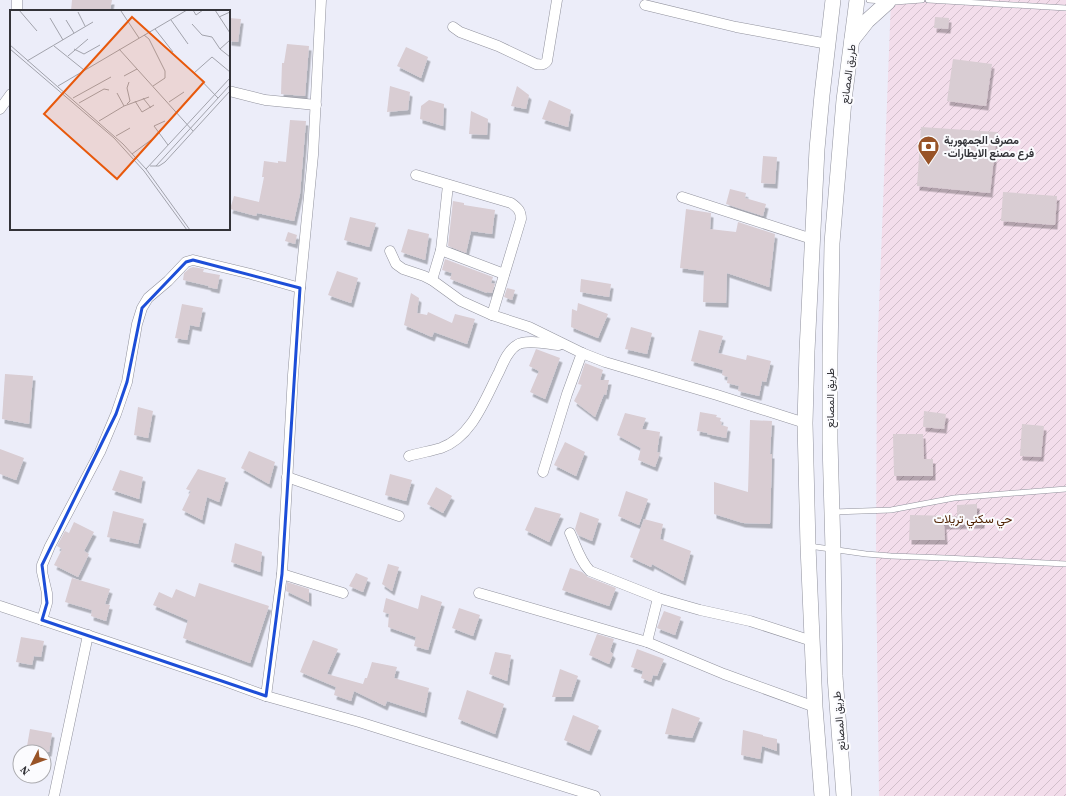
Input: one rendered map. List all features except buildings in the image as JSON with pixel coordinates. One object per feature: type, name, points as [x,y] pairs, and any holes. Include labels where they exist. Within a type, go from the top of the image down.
[{"type":"main road","name":"طريق المصانع","points":[[822,796],[815,707],[808,546],[806,424],[807,351],[818,141],[833,0]]},
{"type":"main road","name":"طريق المصانع","points":[[844,796],[835,676],[831,512],[830,355],[832,243],[844,100],[857,0]]},
{"type":"main road","points":[[852,41],[868,21],[888,2]]},
{"type":"street","points":[[266,696],[282,574],[300,288],[313,155],[321,0]]},
{"type":"street","points":[[452,27],[460,32],[498,46],[541,65],[547,61],[557,0]]},
{"type":"street","points":[[645,5],[736,27],[828,44]]},
{"type":"street","points":[[230,91],[265,100],[316,106]]},
{"type":"street","points":[[0,109],[10,95]]},
{"type":"street","points":[[416,175],[511,203],[521,212],[521,219],[492,315]]},
{"type":"street","points":[[432,280],[441,250],[448,185]]},
{"type":"street","points":[[682,197],[812,239]]},
{"type":"street","points":[[441,250],[504,274]]},
{"type":"street","points":[[390,251],[396,264],[403,269],[432,280],[461,301],[492,315],[529,327],[582,353],[605,362],[710,392],[806,424]]},
{"type":"street","points":[[42,620],[47,603],[47,594],[42,565],[50,546],[100,452],[116,414],[127,382],[138,319],[148,298],[168,281],[186,262],[193,260],[300,288]]},
{"type":"street","points":[[409,456],[442,448],[461,436],[471,423],[482,404],[509,352],[516,345],[524,342],[565,345]]},
{"type":"street","points":[[543,472],[567,394],[582,353]]},
{"type":"street","points":[[287,477],[399,516]]},
{"type":"street","points":[[570,533],[586,567],[590,571],[658,598],[700,610],[750,621],[812,641]]},
{"type":"street","points":[[282,574],[343,593]]},
{"type":"street","points":[[479,593],[647,642],[724,674],[815,707]]},
{"type":"street","points":[[647,642],[658,598]]},
{"type":"street","points":[[0,606],[225,680],[266,696],[359,722],[581,794],[595,796]]},
{"type":"street","points":[[54,796],[88,635]]},
{"type":"lane","points":[[869,0],[888,2],[922,0]]},
{"type":"lane","points":[[928,0],[1066,8]]},
{"type":"lane","points":[[831,512],[891,510],[954,498],[1066,489]]},
{"type":"lane","points":[[808,546],[884,556],[1066,564]]},
{"type":"highlighted area","points":[[193,260],[300,288],[282,574],[266,696],[42,620],[47,603],[42,565],[116,414],[127,382],[142,308],[186,262]]},
{"type":"shaded area","points":[[891,0],[1066,0],[1066,796],[879,796],[876,566],[877,358]]},
{"type":"place","name":"مصرف الجمهورية -فرع مصنع الايطارات","points":[[928,166]]},
{"type":"district","name":"حي سكني تريلات","points":[[973,519]]}]
